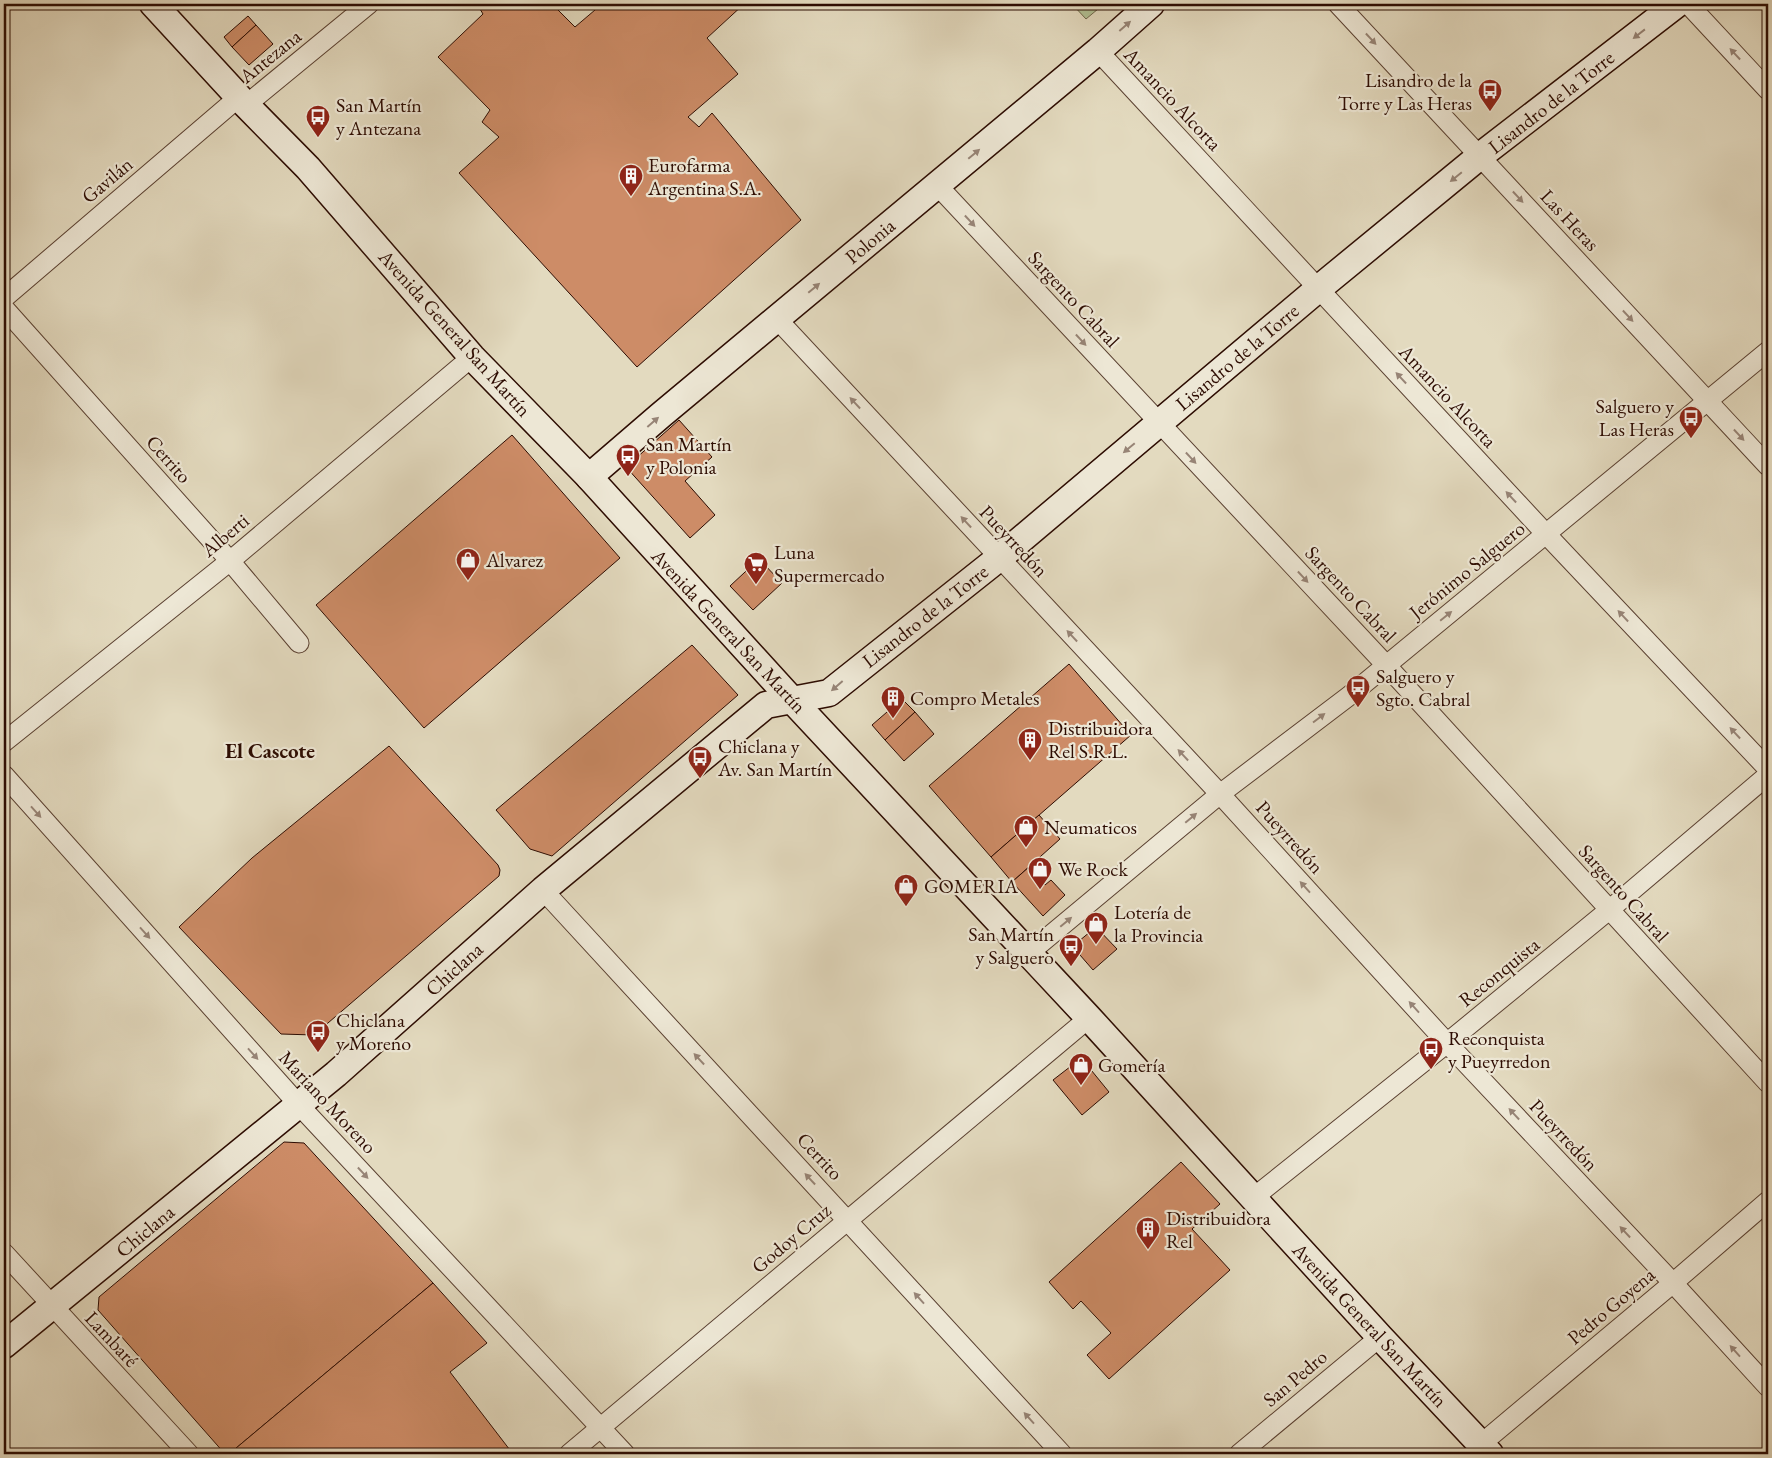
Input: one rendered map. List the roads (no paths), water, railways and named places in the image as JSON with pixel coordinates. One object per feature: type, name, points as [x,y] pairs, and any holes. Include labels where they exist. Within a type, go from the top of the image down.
[{"type":"street","name":"Avenida General San Martín","points":[[153,4],[308,168],[472,357],[589,477],[792,700],[1089,1018],[1380,1337],[1485,1449]]},
{"type":"street","name":"Antezana","points":[[243,101],[369,4]]},
{"type":"street","name":"Polonia","points":[[589,477],[1098,51],[1151,4]]},
{"type":"street","name":"Las Heras","points":[[1338,4],[1768,466]]},
{"type":"street","name":"Lisandro de la Torre","points":[[792,700],[829,693],[999,558],[1318,289],[1480,156],[1677,4]]},
{"type":"street","points":[[1688,4],[1768,90]]},
{"type":"street","name":"Amancio Alcorta","points":[[1098,51],[1546,534],[1768,769]]},
{"type":"street","name":"Gavilán","points":[[4,298],[243,101]]},
{"type":"street","name":"Sargento Cabral","points":[[937,185],[1386,665],[1768,1083]]},
{"type":"street","name":"Cerrito","points":[[4,308],[230,561],[299,643]]},
{"type":"street","name":"Pueyrredón","points":[[777,319],[1220,794],[1447,1044],[1673,1283],[1768,1388]]},
{"type":"street","name":"Jerónimo Salguero","points":[[1028,953],[1220,794],[1349,696],[1768,351]]},
{"type":"street","name":"Alberti","points":[[4,742],[230,561],[472,357]]},
{"type":"street","name":"Chiclana","points":[[4,1346],[336,1074],[543,890],[766,705],[792,700]]},
{"type":"street","name":"Mariano Moreno","points":[[4,775],[298,1104],[625,1454]]},
{"type":"street","name":"Reconquista","points":[[1253,1198],[1447,1044],[1768,775]]},
{"type":"street","name":"Cerrito","points":[[543,890],[1062,1454]]},
{"type":"street","name":"Godoy Cruz","points":[[569,1454],[1089,1018]]},
{"type":"street","name":"Pedro Goyena","points":[[1485,1449],[1768,1201]]},
{"type":"street","name":"Lambaré","points":[[4,1253],[189,1454]]},
{"type":"street","name":"San Pedro","points":[[1239,1454],[1380,1337]]},
{"type":"place","name":"Lisandro de la Torre y Las Heras","points":[[1490,112]]},
{"type":"place","name":"San Martín y Antezana","points":[[318,138]]},
{"type":"place","name":"Eurofarma Argentina S.A.","points":[[631,197]]},
{"type":"place","name":"Salguero y Las Heras","points":[[1691,439]]},
{"type":"place","name":"San Martín y Polonia","points":[[628,477]]},
{"type":"place","name":"Alvarez","points":[[468,581]]},
{"type":"place","name":"Luna Supermercado","points":[[756,585]]},
{"type":"place","name":"Salguero y Sgto. Cabral","points":[[1358,708]]},
{"type":"place","name":"Compro Metales","points":[[893,719]]},
{"type":"place","name":"Distribuidora Rel S.R.L.","points":[[1030,761]]},
{"type":"place","name":"Chiclana y Av. San Martín","points":[[700,779]]},
{"type":"place","name":"Neumaticos","points":[[1026,848]]},
{"type":"place","name":"We Rock","points":[[1040,890]]},
{"type":"place","name":"GOMERIA","points":[[906,907]]},
{"type":"place","name":"Lotería de la Provincia","points":[[1096,945]]},
{"type":"place","name":"San Martín y Salguero","points":[[1071,967]]},
{"type":"place","name":"Chiclana y Moreno","points":[[318,1053]]},
{"type":"place","name":"Reconquista y Pueyrredon","points":[[1431,1070]]},
{"type":"place","name":"Gomería","points":[[1081,1086]]},
{"type":"place","name":"Distribuidora Rel","points":[[1148,1250]]},
{"type":"district","name":"El Cascote","points":[[270,750]]}]
